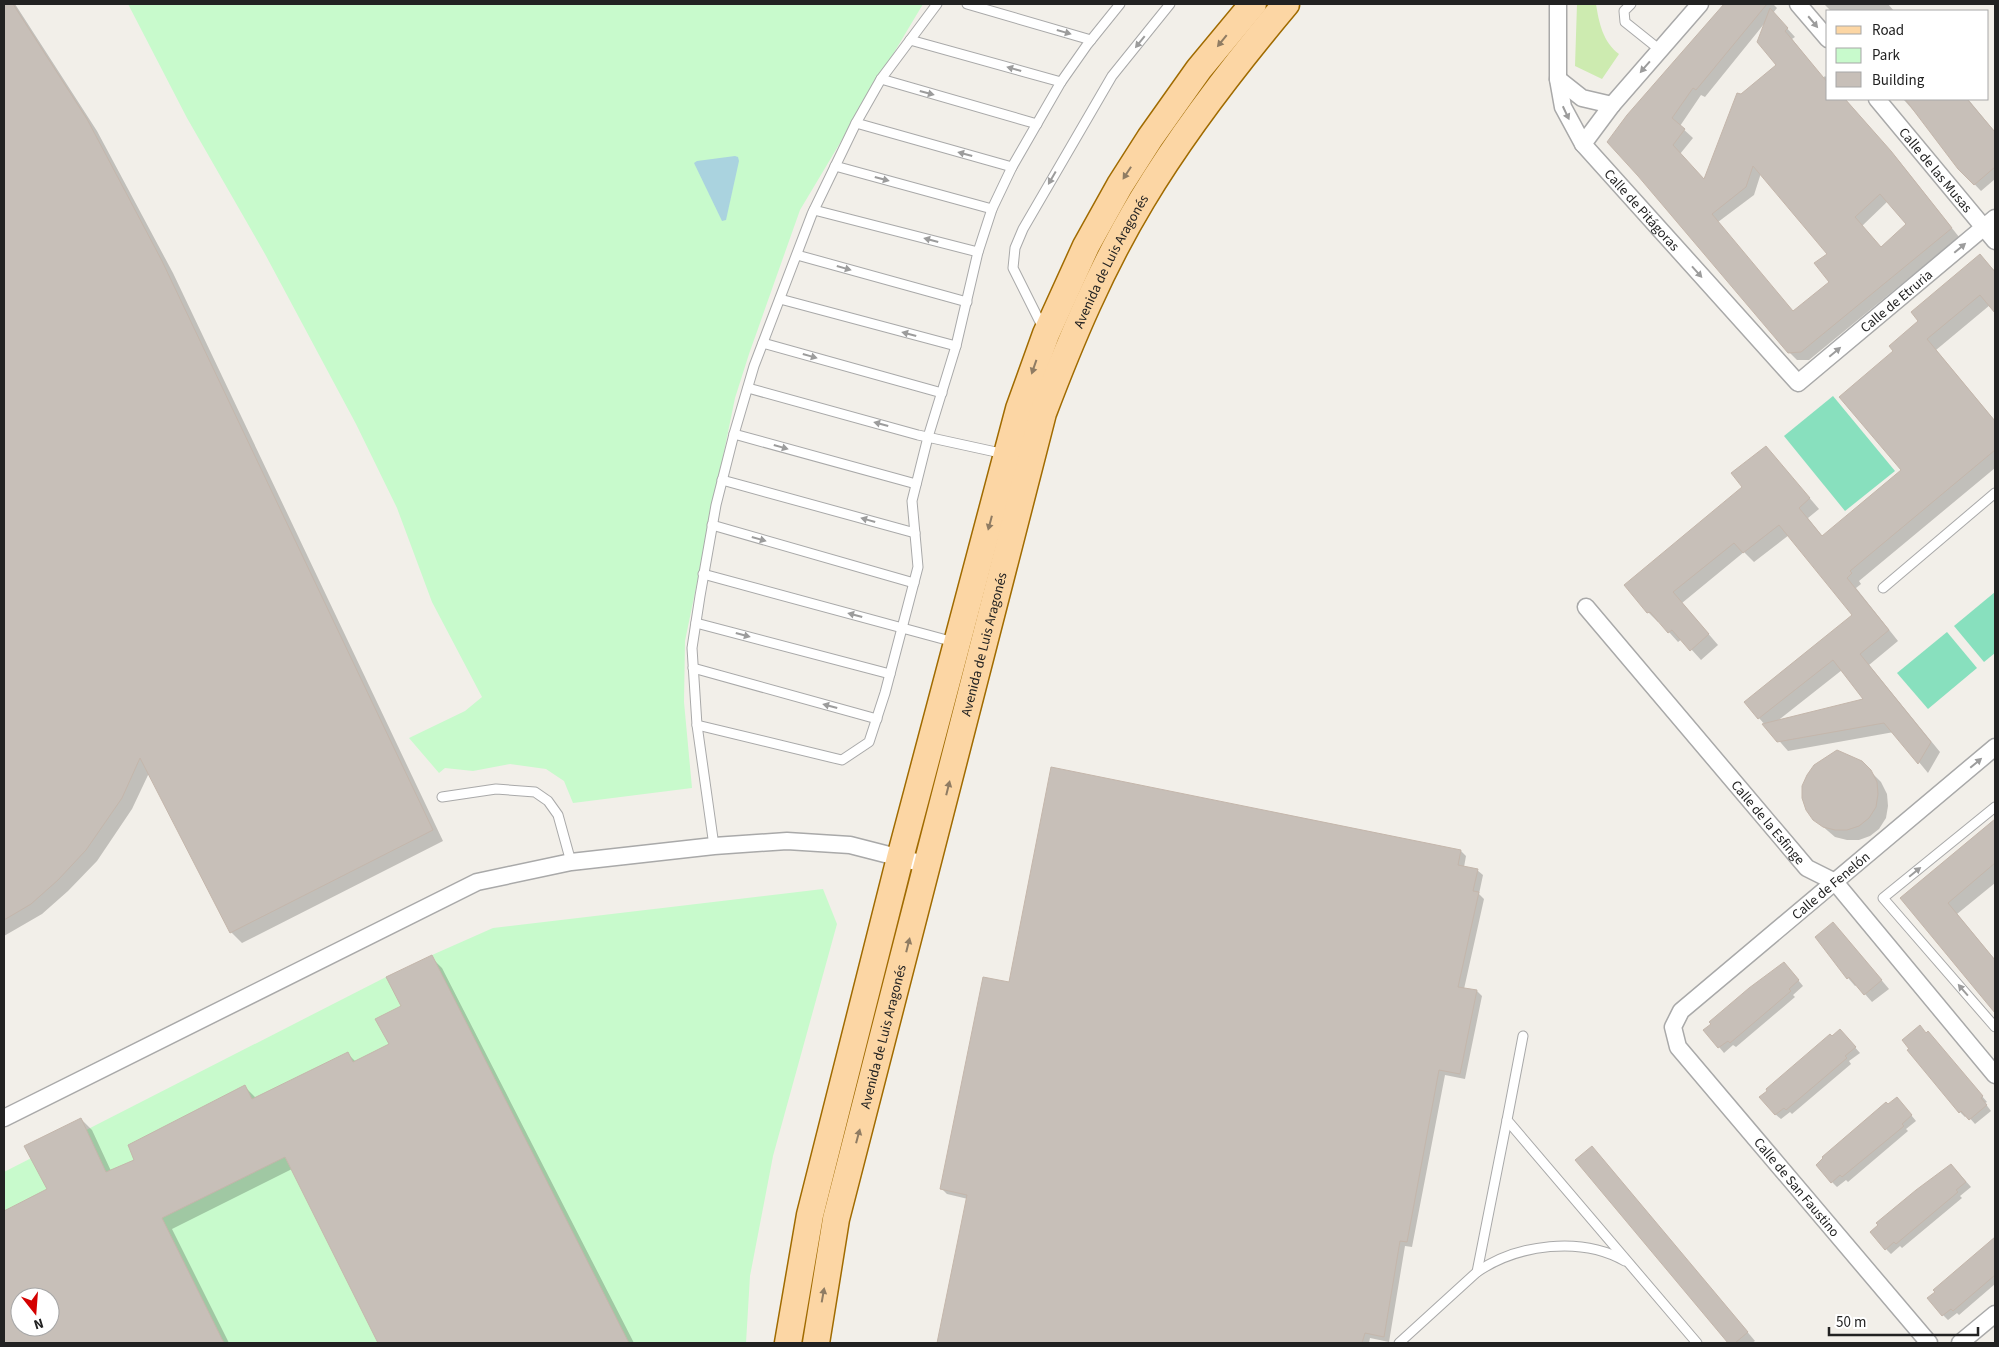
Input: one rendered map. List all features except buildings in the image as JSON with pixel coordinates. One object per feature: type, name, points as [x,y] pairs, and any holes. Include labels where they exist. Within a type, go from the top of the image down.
[{"type":"main road","name":"Avenida de Luis Aragonés","points":[[788,1343],[810,1215],[900,858],[1019,409],[1046,334],[1086,246],[1120,184],[1199,69],[1253,4]]},
{"type":"main road","name":"Avenida de Luis Aragonés","points":[[816,1343],[836,1219],[1043,413],[1069,343],[1109,258],[1142,200],[1173,151],[1221,84],[1286,4]]},
{"type":"street","name":"Calle de Pitágoras","points":[[1558,4],[1558,79],[1563,107],[1582,144],[1798,383]]},
{"type":"street","points":[[1582,144],[1612,106],[1700,4]]},
{"type":"street","points":[[1798,4],[1826,37]]},
{"type":"street","points":[[1558,79],[1582,98],[1612,106]]},
{"type":"street","name":"Calle de las Musas","points":[[1878,100],[1990,223],[1995,241]]},
{"type":"street","name":"Calle de Etruria","points":[[1798,383],[1990,223]]},
{"type":"street","name":"Calle de la Esfinge","points":[[1586,607],[1807,868],[1834,882],[1995,1075]]},
{"type":"street","name":"Calle de Fenelón","points":[[1673,1027],[1681,1011],[1995,747]]},
{"type":"street","points":[[4,1118],[477,882],[571,862],[714,846],[788,841],[850,845],[928,864]]},
{"type":"street","name":"Calle de San Faustino","points":[[1673,1027],[1678,1047],[1929,1343]]},
{"type":"street","points":[[1960,1343],[1995,1314]]},
{"type":"lane","points":[[714,846],[697,725],[692,648],[712,525],[734,434],[763,343],[814,210],[856,123],[881,79],[937,4]]},
{"type":"lane","points":[[967,4],[1091,40]]},
{"type":"lane","points":[[697,725],[842,760],[869,742],[890,674],[918,562],[912,502],[916,484],[928,437],[956,346],[978,252],[992,209],[1012,167],[1061,82],[1120,4]]},
{"type":"lane","points":[[1046,334],[1014,268],[1015,248],[1032,213],[1112,76],[1170,4]]},
{"type":"lane","points":[[1631,4],[1624,12],[1625,22],[1660,50]]},
{"type":"lane","points":[[910,40],[1061,82]]},
{"type":"lane","points":[[881,79],[1037,124]]},
{"type":"lane","points":[[856,123],[1012,167]]},
{"type":"lane","points":[[835,166],[992,209]]},
{"type":"lane","points":[[814,210],[978,252]]},
{"type":"lane","points":[[797,255],[967,302]]},
{"type":"lane","points":[[780,299],[956,346]]},
{"type":"lane","points":[[763,343],[942,393]]},
{"type":"lane","points":[[748,388],[928,437],[1008,454]]},
{"type":"lane","points":[[734,434],[916,484]]},
{"type":"lane","points":[[722,480],[915,534]]},
{"type":"lane","points":[[1883,588],[1995,492]]},
{"type":"lane","points":[[712,525],[914,582]]},
{"type":"lane","points":[[703,574],[957,642]]},
{"type":"lane","points":[[696,623],[890,674]]},
{"type":"lane","points":[[693,668],[876,719]]},
{"type":"lane","points":[[442,797],[496,789],[535,792],[548,801],[558,815],[571,862]]},
{"type":"lane","points":[[1995,807],[1883,898],[1995,1026]]},
{"type":"lane","points":[[1477,1272],[1522,1036]]},
{"type":"lane","points":[[1506,1120],[1697,1343]]},
{"type":"lane","points":[[1398,1343],[1477,1272],[1490,1263],[1508,1255],[1525,1251],[1583,1247],[1602,1250],[1630,1264]]},
{"type":"green space","points":[[128,4],[923,4],[800,210],[735,398],[685,641],[684,702],[692,788],[573,803],[564,781],[546,769],[510,764],[473,771],[445,768],[439,773],[409,738],[465,711],[482,697],[432,602],[397,508],[356,424],[265,254],[187,118]]},
{"type":"green space","points":[[1577,4],[1596,4],[1600,25],[1605,38],[1619,54],[1602,79],[1575,66]]},
{"type":"green space","points":[[1833,396],[1895,471],[1845,511],[1784,436]]},
{"type":"green space","points":[[1995,592],[1995,653],[1984,662],[1954,626]]},
{"type":"green space","points":[[1947,632],[1977,668],[1928,709],[1897,673]]},
{"type":"green space","points":[[823,889],[837,924],[773,1156],[750,1276],[746,1343],[4,1343],[4,1172],[386,977],[431,960],[597,1281],[432,955],[493,928]]},
{"type":"water","points":[[738,157],[739,161],[726,220],[722,221],[694,163]]}]
